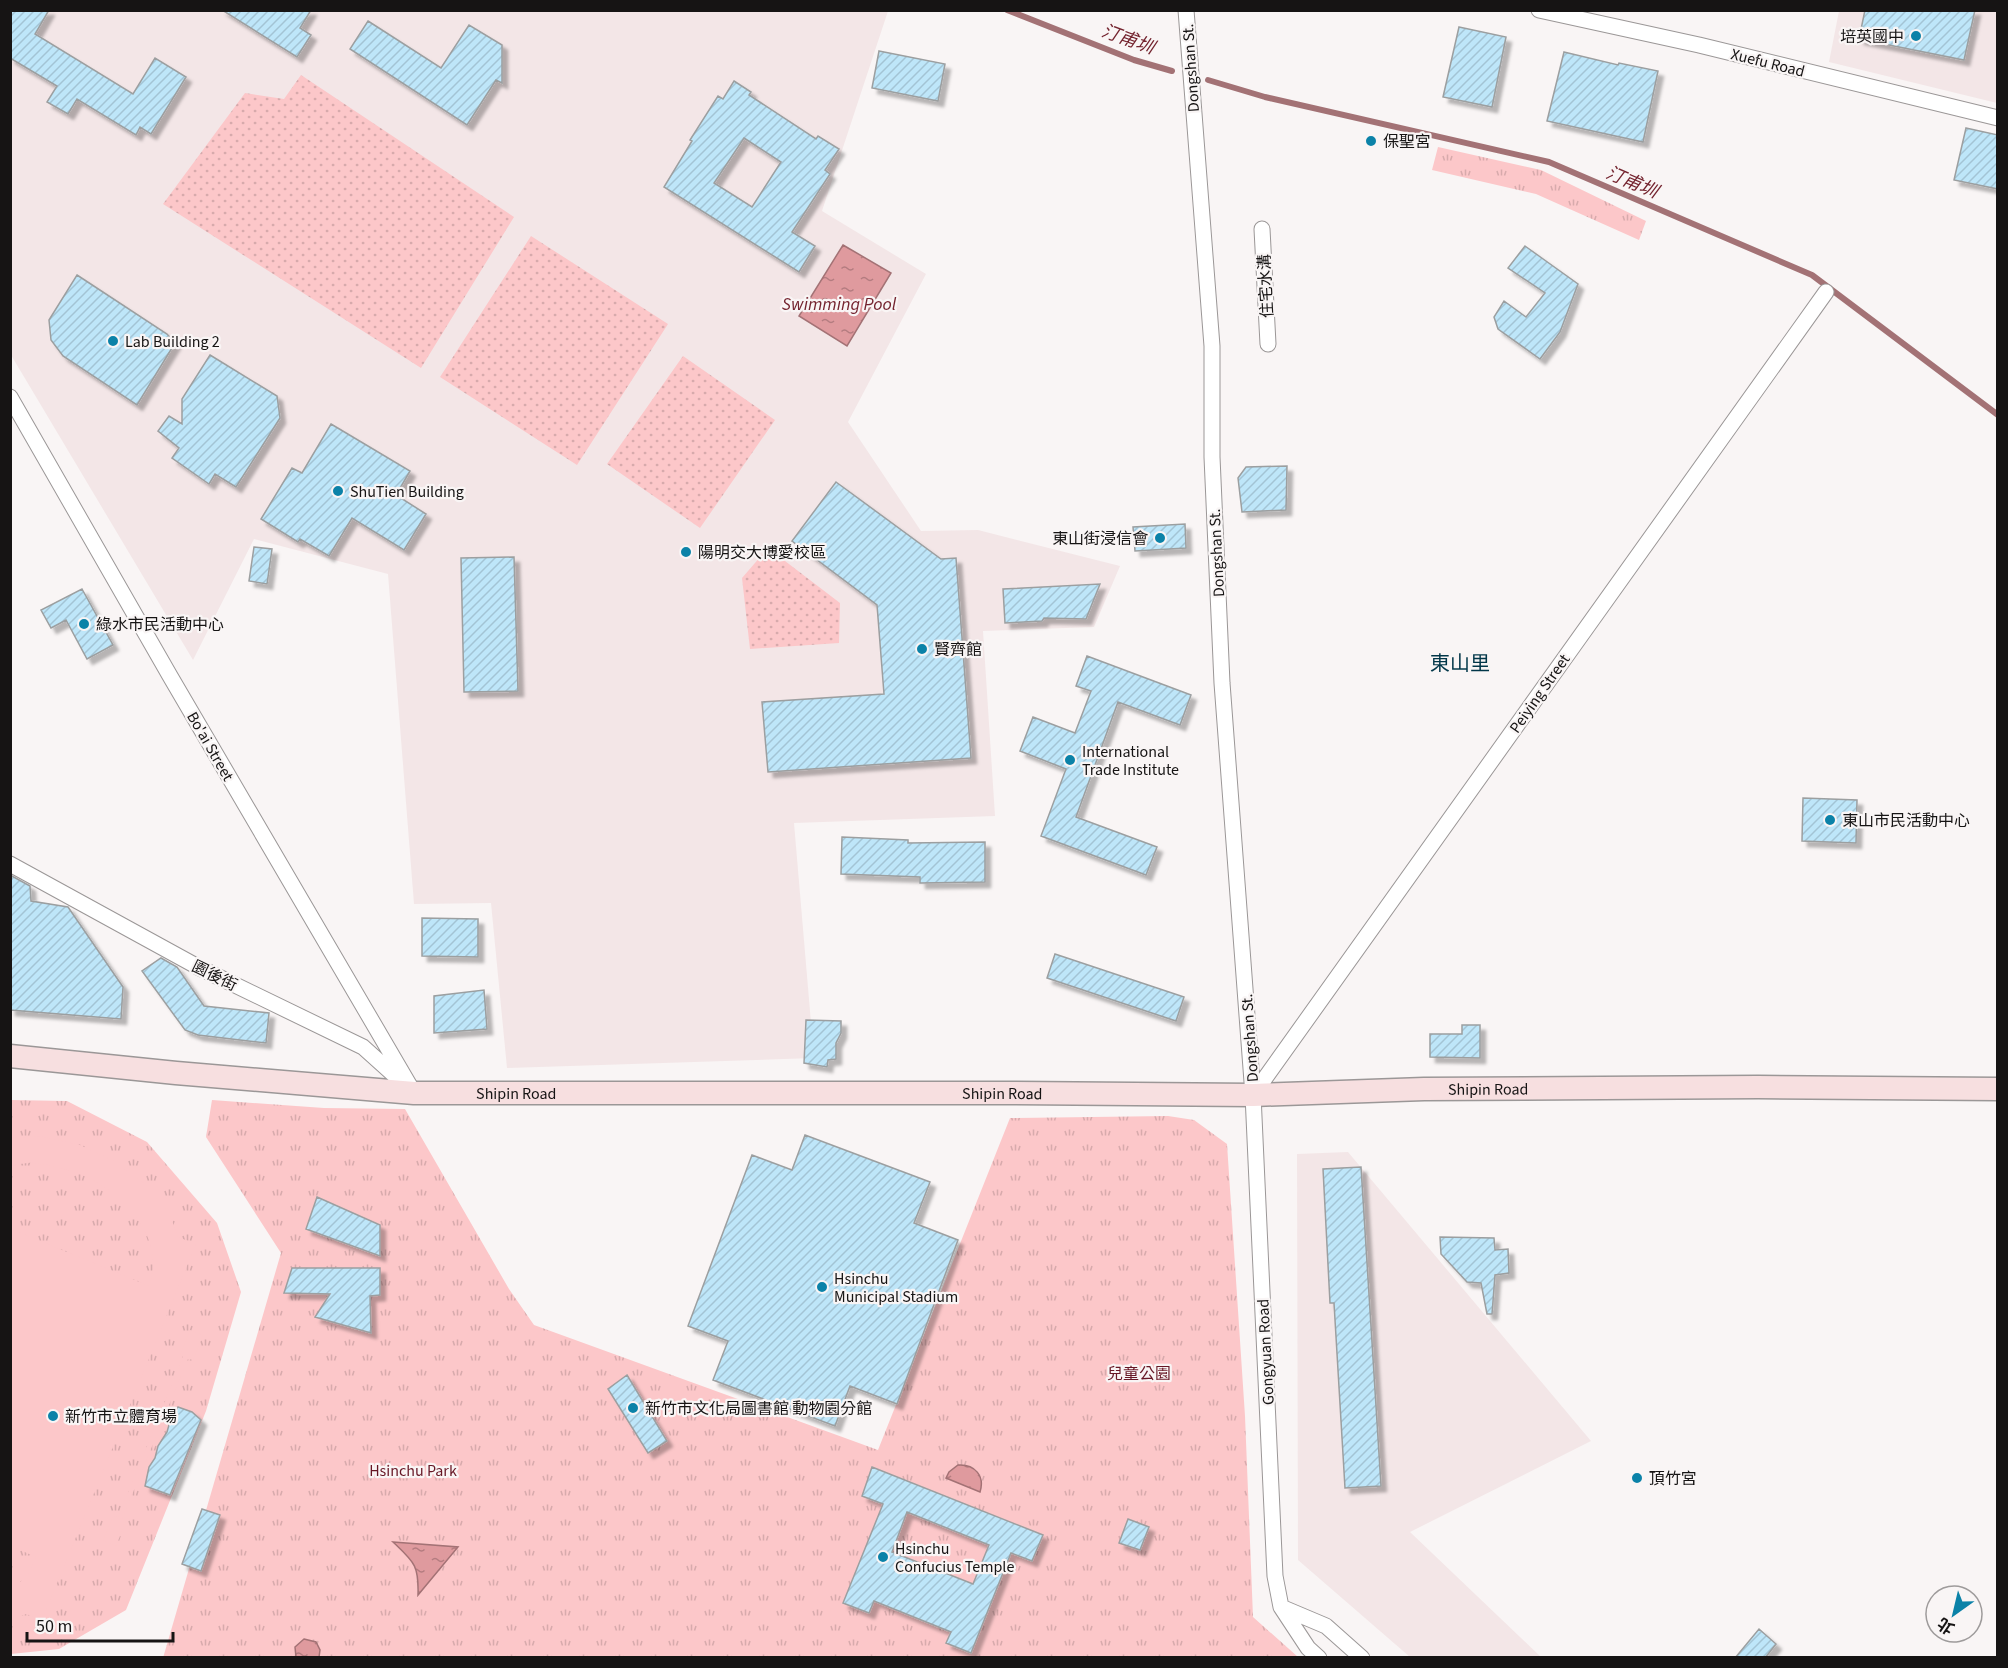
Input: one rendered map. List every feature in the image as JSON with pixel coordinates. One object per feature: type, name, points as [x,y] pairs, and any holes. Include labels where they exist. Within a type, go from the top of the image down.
[{"type":"street","name":"Dongshan St.","points":[[1186,10],[1212,346],[1212,457],[1222,683],[1253,1095]]},
{"type":"street","name":"Xuefu Road","points":[[1539,10],[1699,45],[1998,118]]},
{"type":"street","name":"住宅水溝","points":[[1262,229],[1268,344]]},
{"type":"street","name":"Peiying Street","points":[[1253,1095],[1826,292]]},
{"type":"street","name":"Bo'ai Street","points":[[10,398],[414,1093]]},
{"type":"street","name":"園後街","points":[[10,864],[198,967],[363,1047],[414,1093]]},
{"type":"street","name":"Shipin Road","points":[[10,1056],[414,1093],[1253,1095],[1436,1089],[1758,1087],[1998,1089]]},
{"type":"street","name":"Gongyuan Road","points":[[1253,1095],[1275,1568],[1281,1607],[1308,1648],[1319,1658]]},
{"type":"street","points":[[1281,1607],[1326,1626],[1362,1658]]},
{"type":"shaded area","name":"陽明交大博愛校區","points":[[10,11],[888,11],[822,211],[926,274],[848,422],[921,531],[978,530],[1120,566],[1094,627],[983,631],[995,816],[794,823],[814,1058],[507,1068],[491,903],[414,904],[388,574],[254,539],[193,660],[11,355]]},
{"type":"shaded area","name":"培英國中","points":[[1839,11],[1997,11],[1997,103],[1829,62]]},
{"type":"shaded area","points":[[1348,1152],[1591,1441],[1410,1532],[1541,1657],[1410,1657],[1298,1560],[1297,1154]]},
{"type":"green space","points":[[301,75],[514,217],[421,368],[163,204],[245,93],[284,99]]},
{"type":"green space","points":[[1438,147],[1541,170],[1646,221],[1639,240],[1536,194],[1432,170]]},
{"type":"green space","points":[[531,236],[668,324],[577,465],[440,377]]},
{"type":"green space","points":[[683,356],[775,420],[700,528],[607,464]]},
{"type":"green space","points":[[768,548],[840,603],[839,643],[750,649],[742,578]]},
{"type":"green space","name":"新竹市立體育場","points":[[11,1100],[67,1101],[147,1142],[217,1223],[241,1292],[206,1411],[126,1610],[59,1649],[11,1654]]},
{"type":"green space","name":"Hsinchu Park","points":[[212,1100],[324,1108],[405,1109],[509,1289],[534,1325],[878,1450],[1010,1118],[1168,1116],[1194,1120],[1227,1144],[1245,1416],[1253,1617],[1298,1657],[163,1658],[281,1253],[206,1137]]},
{"type":"green space","points":[[40,1136],[80,1145],[114,1161],[145,1184],[169,1212],[178,1237],[196,1244],[42,1620],[26,1614],[11,1620],[11,1590],[28,1575],[36,1557],[11,1546],[11,1229],[149,1286],[153,1270],[148,1238],[141,1224],[131,1210],[105,1187],[84,1176],[55,1167],[30,1163],[11,1166],[11,1138]]},
{"type":"green space","points":[[190,1330],[203,1335],[193,1360],[188,1359],[122,1519],[126,1521],[116,1546],[103,1541],[113,1516],[118,1517],[183,1357],[180,1355]]},
{"type":"water","name":"Swimming Pool","points":[[843,245],[891,273],[847,346],[799,316]]},
{"type":"water","points":[[958,1465],[964,1465],[977,1472],[981,1481],[980,1492],[946,1478],[949,1472]]},
{"type":"water","points":[[393,1542],[458,1547],[418,1595],[414,1565]]},
{"type":"water","points":[[304,1639],[316,1642],[320,1650],[319,1657],[296,1657],[295,1647]]},
{"type":"building","points":[[10,10],[49,10],[35,34],[133,94],[155,58],[186,77],[151,134],[140,127],[136,135],[77,99],[68,114],[47,102],[57,86],[10,58]]},
{"type":"building","points":[[222,10],[311,10],[300,28],[311,35],[297,57]]},
{"type":"building","points":[[1865,10],[1975,10],[1964,60],[1859,39]]},
{"type":"building","points":[[368,21],[441,68],[469,25],[502,45],[502,83],[496,80],[467,125],[350,49]]},
{"type":"building","points":[[1459,27],[1506,37],[1492,107],[1443,97]]},
{"type":"building","points":[[879,51],[945,64],[938,101],[872,88]]},
{"type":"building","points":[[1564,52],[1618,65],[1619,63],[1658,71],[1643,142],[1547,121]]},
{"type":"building","points":[[734,81],[751,92],[749,95],[816,139],[818,136],[839,149],[825,170],[830,174],[792,232],[815,246],[799,272],[664,187],[718,96],[723,99]],"holes":[[[744,138],[781,162],[752,207],[714,183]]]},
{"type":"building","points":[[1966,128],[1998,135],[1998,189],[1954,180]]},
{"type":"building","points":[[1525,246],[1578,284],[1560,332],[1540,359],[1498,329],[1494,317],[1504,301],[1526,317],[1545,293],[1508,268]]},
{"type":"building","name":"Lab Building 2","points":[[77,275],[167,334],[175,343],[137,405],[63,356],[51,340],[49,320]]},
{"type":"building","points":[[210,355],[277,396],[280,418],[236,487],[215,474],[209,484],[172,458],[179,448],[158,431],[169,416],[182,424],[182,399]]},
{"type":"building","name":"ShuTien Building","points":[[331,424],[410,471],[396,495],[426,514],[404,550],[352,518],[329,556],[300,539],[298,542],[261,519],[292,468],[302,473]]},
{"type":"building","points":[[1287,466],[1286,510],[1242,512],[1238,478],[1246,467]]},
{"type":"building","name":"賢齊館","points":[[836,482],[941,559],[956,558],[971,758],[768,772],[762,702],[884,694],[877,605],[792,541]]},
{"type":"building","name":"東山街浸信會","points":[[1185,524],[1186,548],[1135,551],[1133,527]]},
{"type":"building","points":[[254,547],[272,549],[267,584],[249,581]]},
{"type":"building","points":[[514,557],[518,691],[464,692],[461,558]]},
{"type":"building","points":[[1100,584],[1086,619],[1044,618],[1042,621],[1005,623],[1003,589]]},
{"type":"building","name":"綠水市民活動中心","points":[[82,589],[113,645],[87,659],[66,620],[51,628],[41,610]]},
{"type":"building","name":"International Trade Institute","points":[[1087,656],[1191,695],[1180,725],[1118,702],[1076,817],[1157,847],[1146,875],[1041,836],[1066,769],[1020,751],[1033,717],[1075,733],[1091,691],[1076,686]]},
{"type":"building","name":"東山市民活動中心","points":[[1803,798],[1857,800],[1856,843],[1802,841]]},
{"type":"building","points":[[842,837],[908,840],[908,843],[985,842],[985,882],[920,883],[920,877],[841,874]]},
{"type":"building","points":[[10,875],[30,886],[31,901],[68,907],[123,987],[121,1019],[10,1010]]},
{"type":"building","points":[[422,918],[478,919],[478,957],[422,956]]},
{"type":"building","points":[[1055,954],[1184,997],[1176,1021],[1047,978]]},
{"type":"building","points":[[161,958],[177,967],[204,1006],[269,1013],[266,1043],[198,1035],[185,1030],[142,971]]},
{"type":"building","points":[[484,990],[487,1029],[434,1033],[434,996]]},
{"type":"building","points":[[806,1020],[841,1021],[841,1033],[836,1043],[836,1059],[828,1060],[827,1067],[804,1063]]},
{"type":"building","points":[[1462,1025],[1480,1025],[1480,1058],[1430,1057],[1430,1034],[1462,1034]]},
{"type":"building","name":"Hsinchu Municipal Stadium","points":[[805,1135],[930,1182],[914,1223],[958,1240],[897,1404],[850,1386],[835,1426],[713,1380],[728,1341],[688,1326],[752,1155],[792,1170]]},
{"type":"building","points":[[1361,1167],[1381,1486],[1345,1488],[1334,1303],[1330,1303],[1323,1169]]},
{"type":"building","points":[[317,1197],[380,1225],[380,1256],[306,1229]]},
{"type":"building","points":[[1440,1237],[1494,1238],[1495,1250],[1508,1249],[1509,1273],[1495,1275],[1492,1314],[1487,1314],[1481,1283],[1467,1282],[1441,1254]]},
{"type":"building","points":[[292,1268],[380,1268],[380,1295],[370,1296],[371,1333],[315,1317],[330,1294],[284,1293]]},
{"type":"building","points":[[627,1375],[667,1441],[648,1453],[608,1389]]},
{"type":"building","name":"新竹市立體育場","points":[[178,1407],[192,1412],[201,1420],[170,1495],[145,1486],[149,1467]]},
{"type":"building","name":"Hsinchu Confucius Temple","points":[[872,1467],[1043,1535],[1032,1561],[1011,1553],[971,1653],[946,1643],[951,1632],[874,1601],[869,1613],[843,1603],[883,1504],[862,1496]],"holes":[[[907,1512],[989,1545],[973,1584],[892,1552]]]},
{"type":"building","points":[[202,1509],[220,1515],[201,1571],[182,1564]]},
{"type":"building","points":[[1128,1519],[1149,1527],[1140,1550],[1119,1543]]},
{"type":"building","points":[[1759,1629],[1776,1644],[1765,1658],[1735,1658]]},
{"type":"waterway","name":"汀甫圳","points":[[1007,10],[1134,60],[1172,71]]},
{"type":"waterway","name":"汀甫圳","points":[[1208,80],[1265,97],[1549,162],[1812,275],[1998,415]]},
{"type":"place","name":"培英國中","points":[[1916,36]]},
{"type":"place","name":"保聖宮","points":[[1371,141]]},
{"type":"place","name":"Lab Building 2","points":[[113,341]]},
{"type":"place","name":"ShuTien Building","points":[[338,491]]},
{"type":"place","name":"東山街浸信會","points":[[1160,538]]},
{"type":"place","name":"陽明交大博愛校區","points":[[686,552]]},
{"type":"place","name":"綠水市民活動中心","points":[[84,624]]},
{"type":"place","name":"賢齊館","points":[[922,649]]},
{"type":"place","name":"International Trade Institute","points":[[1070,760]]},
{"type":"place","name":"東山市民活動中心","points":[[1830,820]]},
{"type":"place","name":"Hsinchu Municipal Stadium","points":[[822,1287]]},
{"type":"place","name":"新竹市文化局圖書館 動物園分館","points":[[633,1408]]},
{"type":"place","name":"新竹市立體育場","points":[[53,1416]]},
{"type":"place","name":"頂竹宮","points":[[1637,1478]]},
{"type":"place","name":"Hsinchu Confucius Temple","points":[[883,1557]]},
{"type":"district","name":"東山里","points":[[1460,663]]},
{"type":"park label","name":"兒童公園","points":[[1139,1373]]}]
